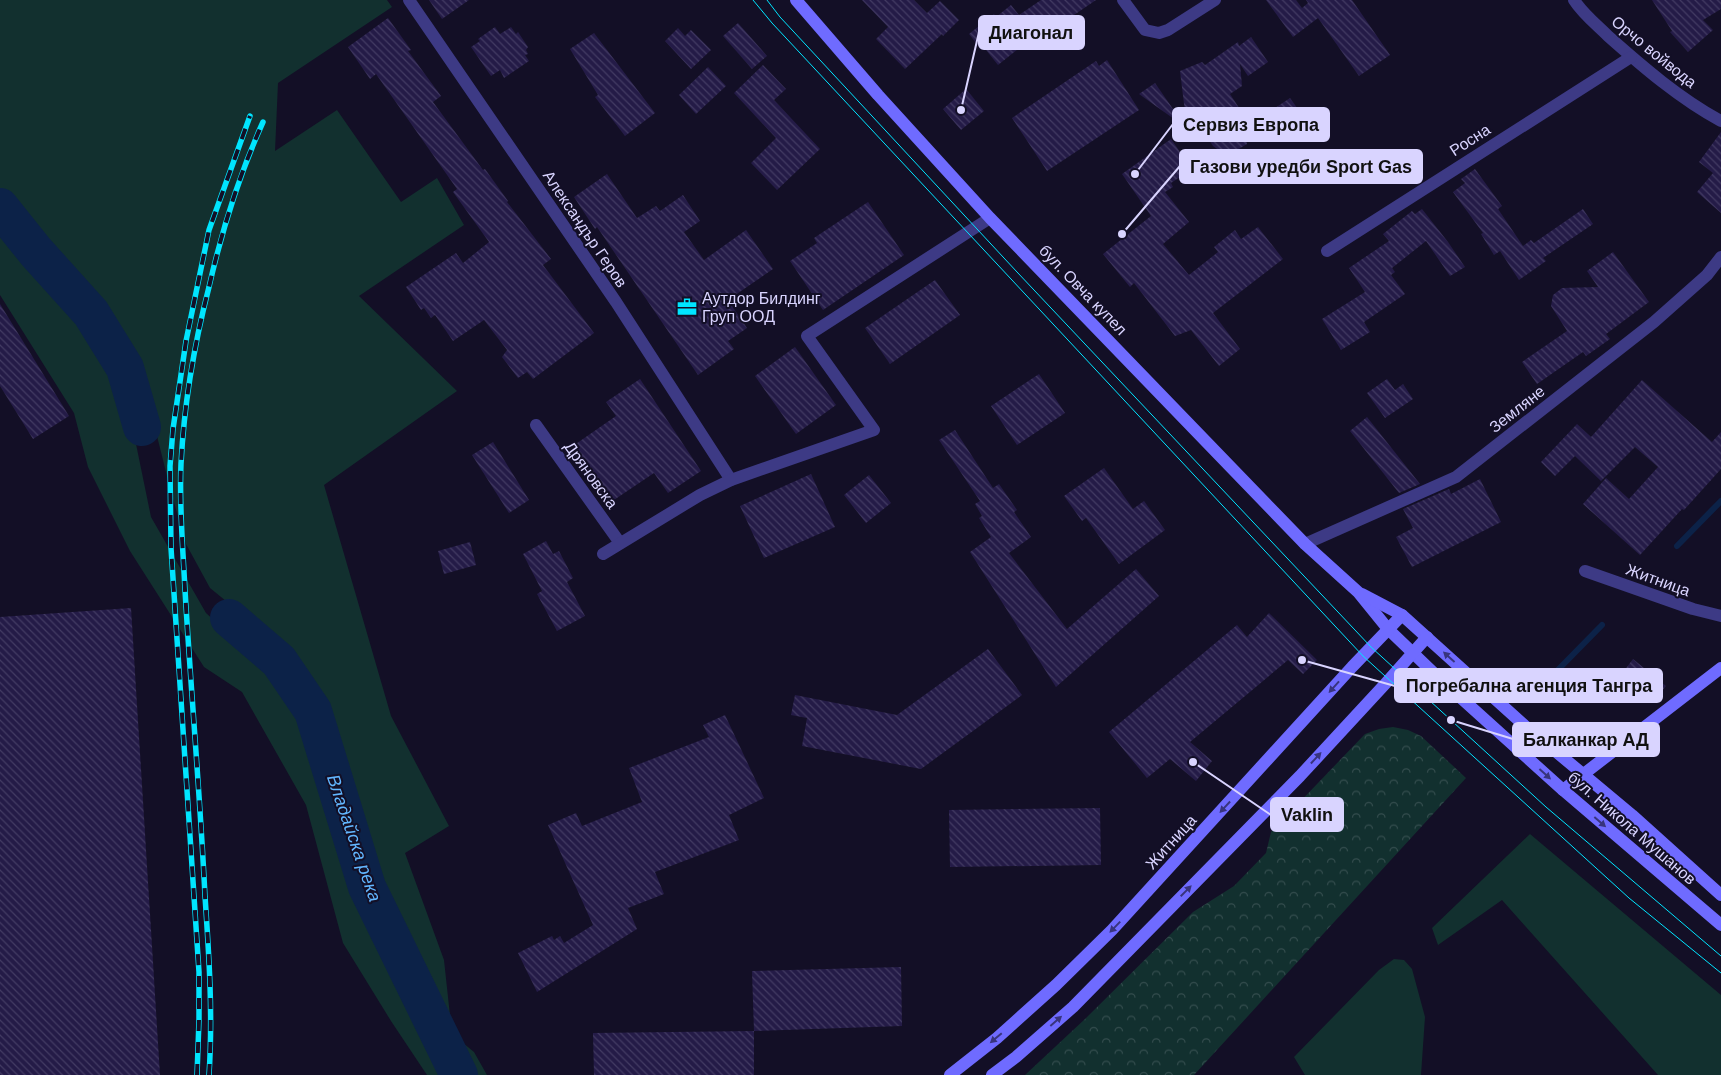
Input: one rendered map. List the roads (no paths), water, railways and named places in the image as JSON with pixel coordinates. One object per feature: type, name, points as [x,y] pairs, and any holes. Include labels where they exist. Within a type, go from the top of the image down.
[{"type":"main road","name":"бул. Овча купел","points":[[796,0],[878,95],[990,218],[1305,544],[1358,592],[1388,630],[1413,653]]},
{"type":"main road","name":"бул. Овча купел","points":[[1358,592],[1402,615],[1427,637]]},
{"type":"main road","name":"Житница","points":[[950,1075],[997,1038],[1056,985],[1112,930],[1352,667],[1402,615]]},
{"type":"main road","points":[[992,1075],[1016,1057],[1073,1007],[1300,776],[1427,637]]},
{"type":"main road","name":"бул. Никола Мушанов","points":[[1427,637],[1524,726],[1584,775],[1721,895]]},
{"type":"main road","name":"бул. Никола Мушанов","points":[[1413,653],[1563,790],[1660,875],[1721,924]]},
{"type":"main road","points":[[1563,790],[1721,668]]},
{"type":"street","name":"Александър Геров","points":[[408,0],[616,302],[731,480]]},
{"type":"street","points":[[1123,0],[1146,30],[1159,33],[1168,30],[1215,0]]},
{"type":"street","name":"Орчо войвода","points":[[1574,0],[1581,10],[1631,56],[1701,110],[1721,121]]},
{"type":"street","name":"Росна","points":[[1327,251],[1631,56]]},
{"type":"street","points":[[603,554],[700,495],[731,480],[874,430],[806,336],[990,218]]},
{"type":"street","name":"Земляне","points":[[1305,544],[1456,477],[1654,322],[1707,275],[1721,257]]},
{"type":"street","name":"Дряновска","points":[[536,426],[620,543]]},
{"type":"street","name":"Житница","points":[[1586,571],[1693,609],[1721,616]]},
{"type":"waterway","name":"Владайска река","points":[[0,207],[36,252],[91,313],[125,368],[142,427]]},
{"type":"waterway","points":[[1677,546],[1721,501]]},
{"type":"waterway","name":"Владайска река","points":[[229,618],[279,661],[313,711],[367,887],[459,1075]]},
{"type":"waterway","points":[[1546,682],[1602,625]]},
{"type":"tram line","points":[[753,0],[772,23],[1363,656],[1629,898],[1721,973]]},
{"type":"tram line","points":[[767,0],[780,17],[1017,272],[1371,647],[1546,807],[1721,956]]},
{"type":"railway","points":[[197,1075],[199,972],[171,548],[170,466],[173,429],[186,341],[209,230],[250,116]]},
{"type":"railway","points":[[209,1075],[211,1008],[201,820],[182,543],[180,496],[182,442],[194,353],[220,245],[246,162],[263,122]]},
{"type":"place","name":"Диагонал","points":[[961,110]]},
{"type":"place","name":"Сервиз Европа","points":[[1135,174]]},
{"type":"place","name":"Газови уредби Sport Gas","points":[[1122,234]]},
{"type":"place","name":"Аутдор Билдинг Груп ООД","points":[[687,307]]},
{"type":"place","name":"Погребална агенция Тангра","points":[[1302,660]]},
{"type":"place","name":"Балканкар АД","points":[[1451,720]]},
{"type":"place","name":"Vaklin","points":[[1193,762]]}]
